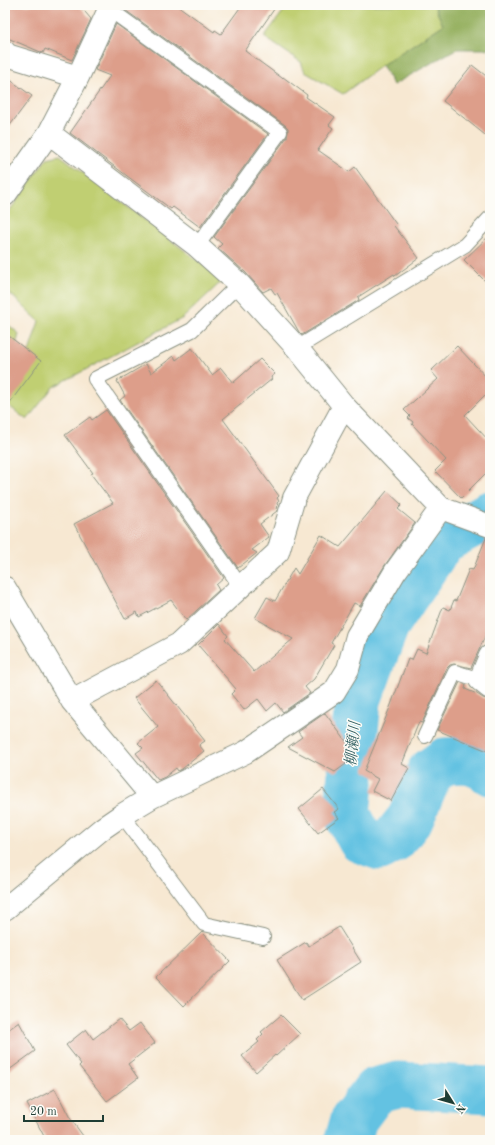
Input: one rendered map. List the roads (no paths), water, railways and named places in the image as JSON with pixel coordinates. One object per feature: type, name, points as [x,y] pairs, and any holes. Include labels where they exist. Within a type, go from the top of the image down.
[{"type":"street","points":[[5,195],[49,133],[78,77],[110,7]]},
{"type":"street","points":[[5,52],[8,55],[78,77]]},
{"type":"street","points":[[49,133],[197,246],[239,284],[297,348],[344,406],[448,510],[490,526]]},
{"type":"street","points":[[72,701],[179,644],[278,552],[294,498],[344,406]]},
{"type":"street","points":[[5,909],[103,828],[122,815],[152,797],[246,752],[334,692],[348,669],[357,636],[395,572],[448,510]]},
{"type":"street","points":[[5,588],[72,701],[152,797]]},
{"type":"street","points":[[485,684],[490,656]]},
{"type":"lane","points":[[110,7],[280,132],[197,246]]},
{"type":"lane","points":[[297,348],[465,245],[490,218]]},
{"type":"lane","points":[[239,284],[192,330],[95,379],[241,587]]},
{"type":"lane","points":[[425,736],[455,672],[485,684]]},
{"type":"lane","points":[[122,815],[204,924],[263,937]]},
{"type":"waterway","name":"柳瀬川","points":[[490,514],[442,541],[386,625],[358,700],[347,814],[361,840],[380,847],[394,839],[410,819],[430,772],[445,761],[467,760],[488,769],[490,772]]},
{"type":"waterway","name":"柳瀬川","points":[[348,1140],[354,1119],[375,1091],[398,1085],[490,1090]]}]
